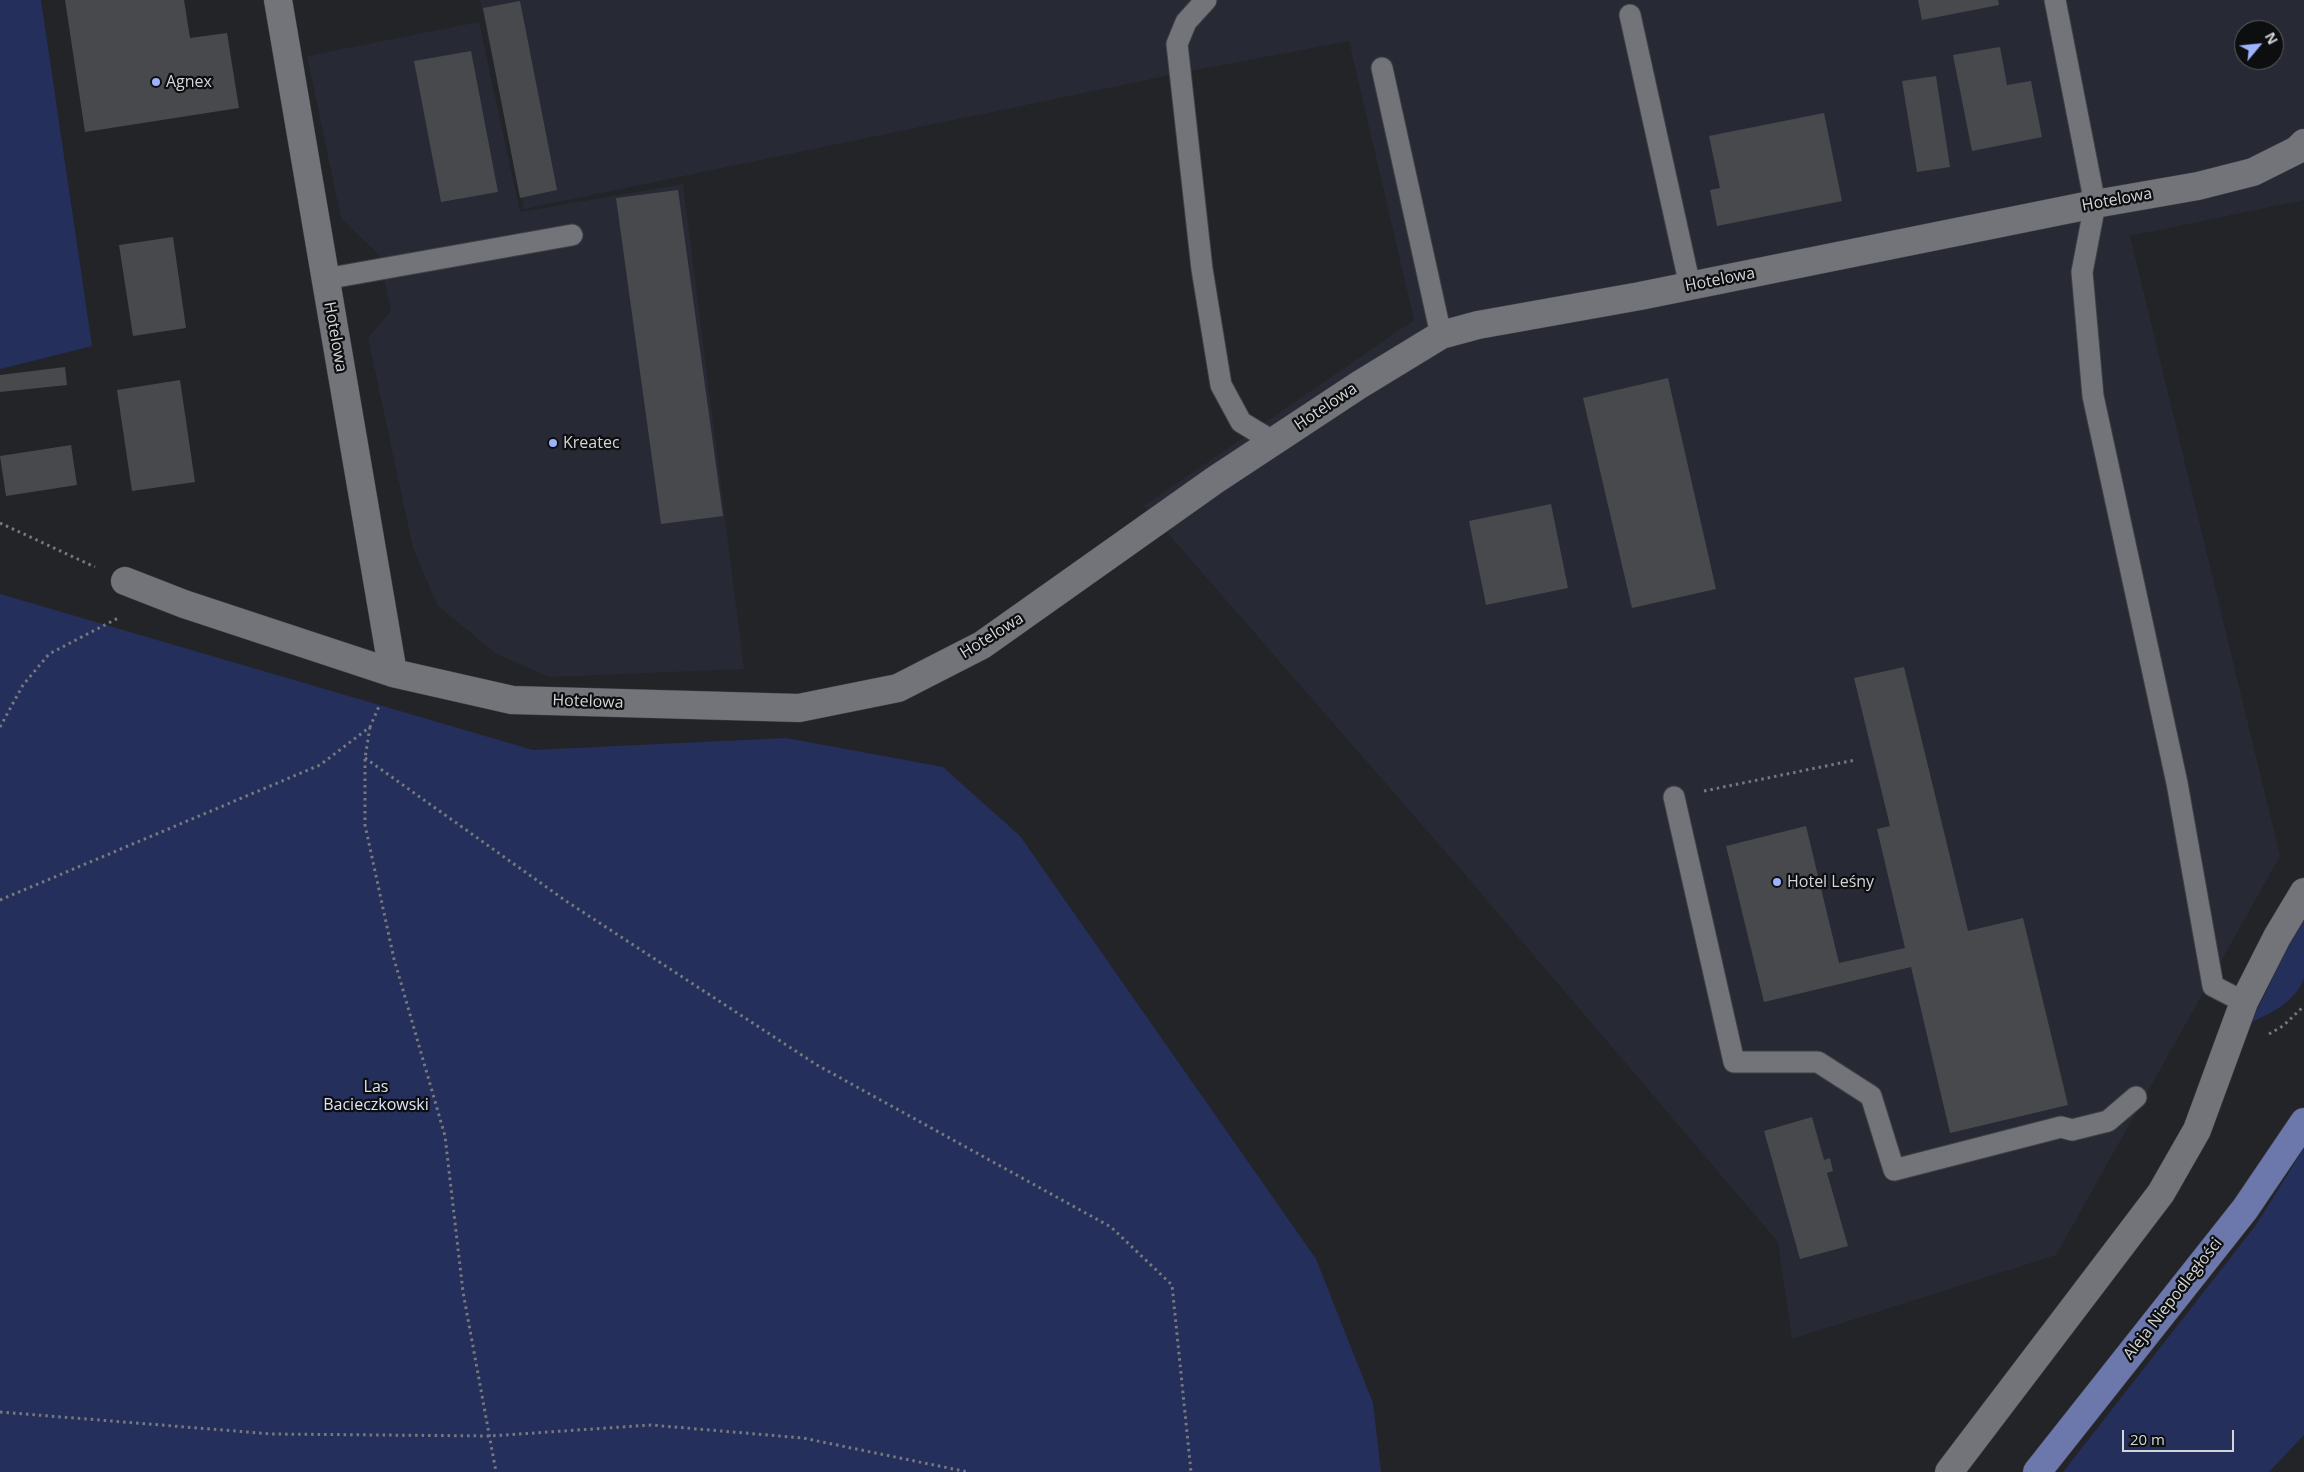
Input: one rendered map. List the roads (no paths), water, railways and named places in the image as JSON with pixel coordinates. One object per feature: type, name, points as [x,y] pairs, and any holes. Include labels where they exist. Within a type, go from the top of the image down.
[{"type":"main road","name":"Aleja Niepodległości","points":[[2037,1472],[2246,1209],[2304,1122]]},
{"type":"street","name":"Hotelowa","points":[[278,0],[393,673]]},
{"type":"street","name":"Hotelowa","points":[[125,581],[184,604],[393,673],[512,700],[799,708],[898,688],[982,645],[1215,480],[1359,385],[1441,335],[1478,324],[1690,286],[2095,204],[2198,186],[2253,172],[2297,150],[2304,143]]},
{"type":"street","points":[[1950,1472],[2160,1193],[2196,1130],[2244,1002],[2277,937],[2304,892]]},
{"type":"lane","points":[[1206,0],[1186,22],[1177,44],[1202,269],[1221,385],[1242,422],[1274,442]]},
{"type":"lane","points":[[2055,0],[2095,204],[2082,272],[2094,396],[2177,783],[2213,986],[2244,1002]]},
{"type":"lane","points":[[1630,16],[1690,286]]},
{"type":"lane","points":[[1382,68],[1441,335]]},
{"type":"lane","points":[[325,279],[572,235]]},
{"type":"lane","points":[[1674,797],[1734,1062],[1818,1062],[1870,1096],[1894,1170],[2061,1126],[2072,1130],[2108,1121],[2136,1097]]},
{"type":"place","name":"Agnex","points":[[156,82]]},
{"type":"place","name":"Kreatec","points":[[553,443]]},
{"type":"place","name":"Hotel Leśny","points":[[1777,882]]},
{"type":"park label","name":"Las Bacieczkowski","points":[[376,1096]]}]
